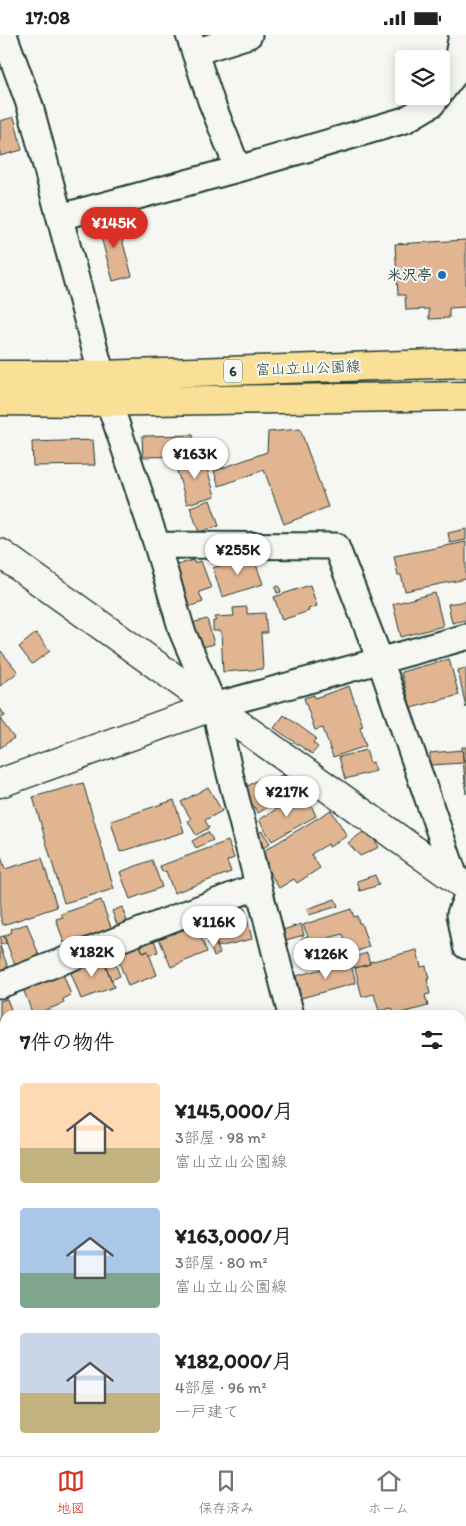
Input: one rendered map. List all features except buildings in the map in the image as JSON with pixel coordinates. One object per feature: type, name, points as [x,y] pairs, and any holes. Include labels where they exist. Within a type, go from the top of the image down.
[{"type":"main road","name":"富山立山公園線","points":[[0,375],[101,375],[466,363]]},
{"type":"main road","name":"富山立山公園線","points":[[0,401],[109,402],[466,396]]},
{"type":"street","points":[[4,35],[30,106],[109,402],[157,545],[182,631],[214,706],[289,1010]]},
{"type":"street","points":[[238,169],[192,44],[249,35]]},
{"type":"street","points":[[450,80],[454,75],[462,35]]},
{"type":"street","points":[[60,217],[238,169],[405,120],[430,105]]},
{"type":"street","points":[[157,545],[336,546],[380,660],[463,889],[460,914],[466,946]]},
{"type":"street","points":[[0,553],[214,706],[463,889]]},
{"type":"street","points":[[0,783],[214,706],[466,637]]},
{"type":"street","points":[[0,985],[258,886]]},
{"type":"place","name":"米沢亭","points":[[442,275]]}]
